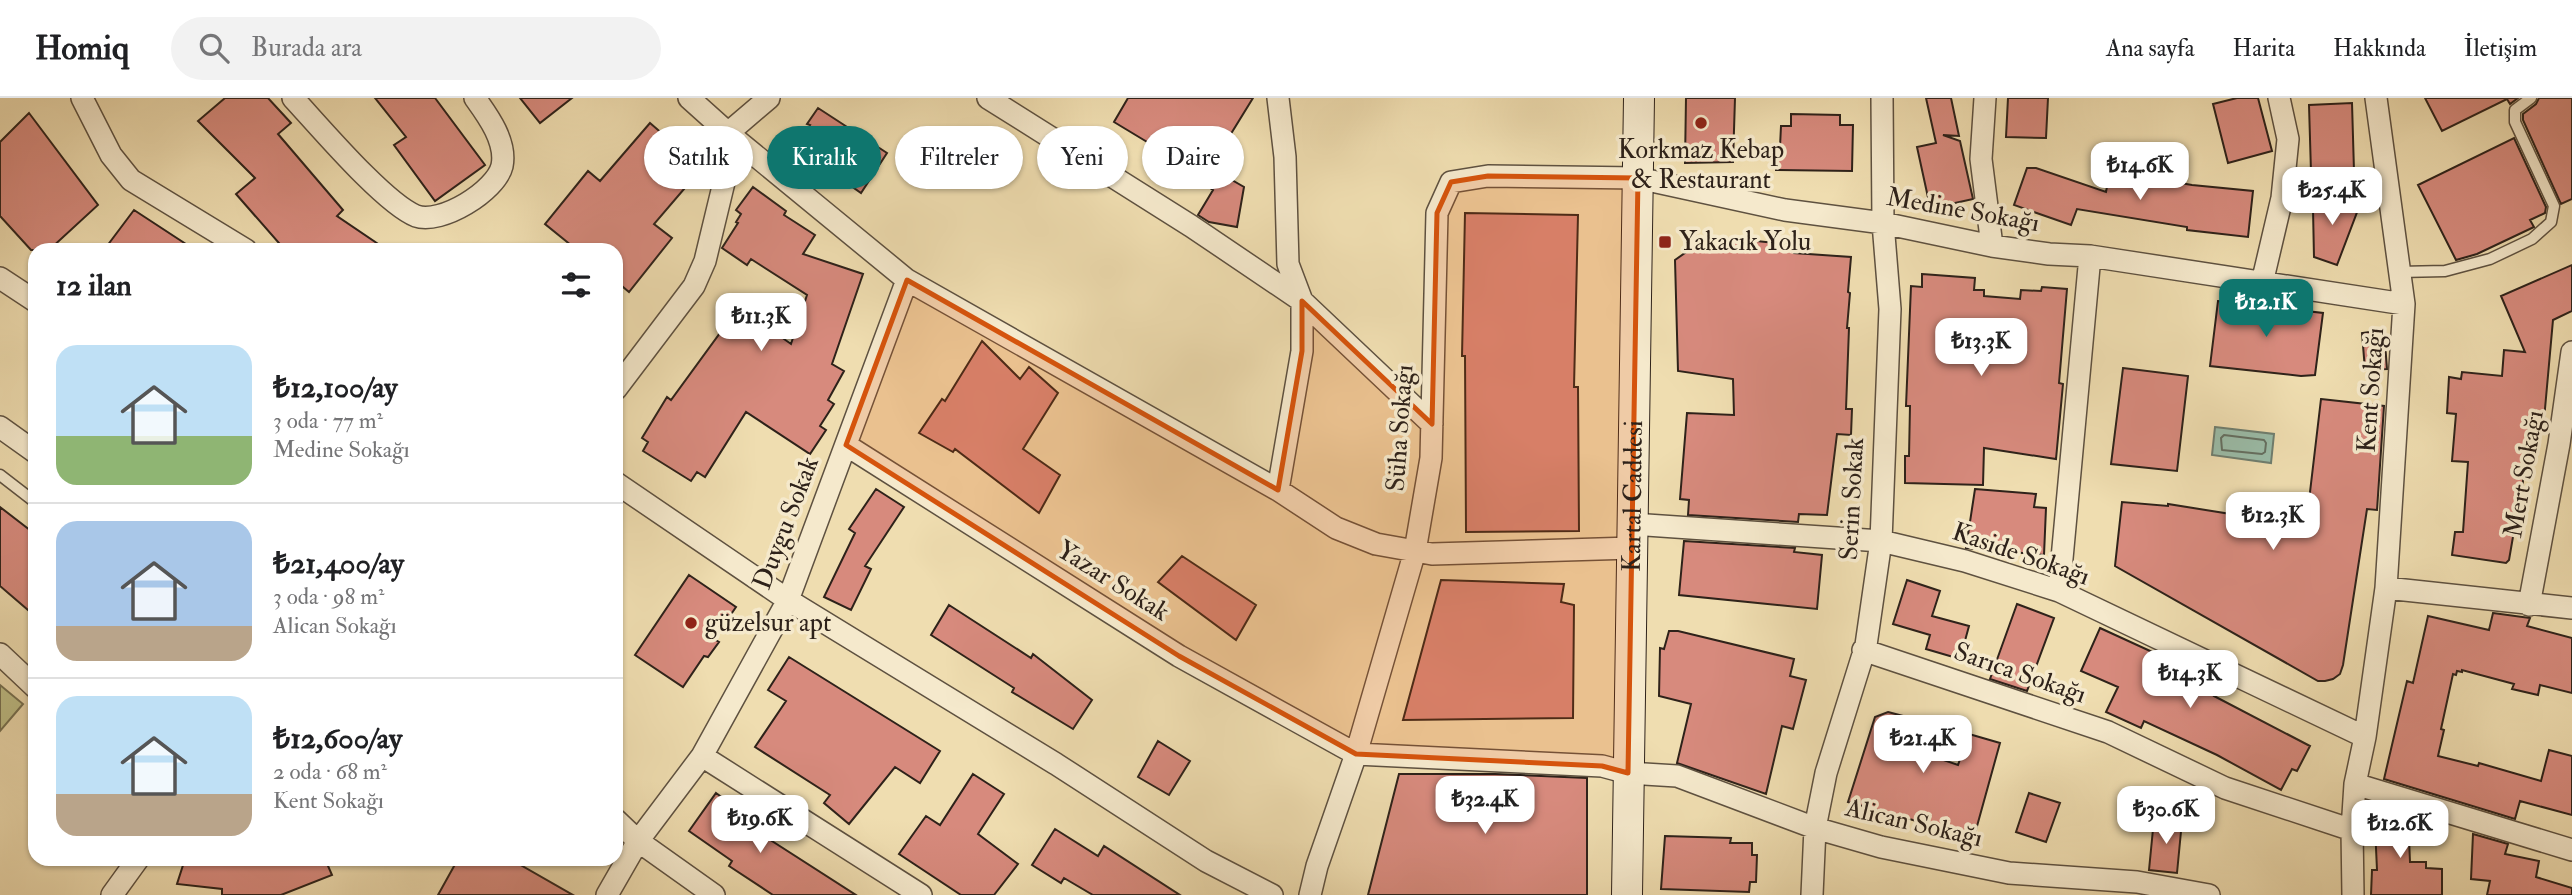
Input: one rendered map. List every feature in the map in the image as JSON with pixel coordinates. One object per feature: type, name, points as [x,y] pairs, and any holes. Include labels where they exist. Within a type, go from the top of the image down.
[{"type":"main road","name":"Kartal Caddesi","points":[[1627,895],[1639,98]]},
{"type":"street","points":[[82,98],[111,155],[131,180],[234,243]]},
{"type":"street","points":[[293,98],[370,179],[398,204],[417,216],[436,218],[467,203],[494,183],[502,165],[500,139],[475,98]]},
{"type":"street","name":"Kaside Sokağı","points":[[689,98],[719,126]]},
{"type":"street","points":[[737,126],[769,98]]},
{"type":"street","points":[[988,98],[1191,226],[1302,301],[1432,424]]},
{"type":"street","points":[[1278,98],[1285,157],[1288,264],[1302,301],[1302,351],[1278,490]]},
{"type":"street","name":"Serin Sokak","points":[[1812,895],[1815,828],[1826,774],[1863,650],[1881,541],[1890,309],[1883,223],[1882,98]]},
{"type":"street","points":[[1985,98],[1981,159],[1992,246]]},
{"type":"street","points":[[2262,283],[2282,198],[2288,139],[2279,98]]},
{"type":"street","name":"Kent Sokağı","points":[[2353,895],[2352,830],[2355,785],[2365,737],[2386,589],[2404,304],[2376,98]]},
{"type":"street","name":"Kaside Sokağı","points":[[753,154],[907,280],[1278,490],[1336,528],[1376,544],[1432,554],[1632,536],[1881,541],[1965,561],[2059,591],[2365,737]]},
{"type":"street","name":"Süha Sokağı","points":[[1310,895],[1317,866],[1356,754],[1415,551],[1431,458],[1437,213],[1451,182],[1488,176],[1638,178]]},
{"type":"street","name":"Medine Sokağı","points":[[1638,178],[1785,210],[1883,223],[1992,246],[2049,254],[2090,256],[2404,304]]},
{"type":"street","points":[[623,380],[694,286],[705,261],[722,189]]},
{"type":"street","points":[[2059,591],[2090,256]]},
{"type":"street","points":[[0,278],[28,296]]},
{"type":"street","name":"Duygu Sokak","points":[[607,895],[638,841],[702,756],[788,600],[907,280]]},
{"type":"street","name":"Mert Sokağı","points":[[2529,605],[2566,443],[2572,352]]},
{"type":"street","points":[[2,434],[28,448]]},
{"type":"street","name":"Yazar Sokak","points":[[846,445],[1179,656],[1356,754]]},
{"type":"street","points":[[623,488],[788,600],[1056,764],[1206,861],[1272,895]]},
{"type":"street","points":[[2386,589],[2572,608]]},
{"type":"street","name":"Sarıca Sokağı","points":[[1863,650],[2108,732],[2225,788],[2352,830]]},
{"type":"street","points":[[0,654],[28,680]]},
{"type":"street","name":"Alican Sokağı","points":[[1356,754],[1602,766],[1628,774],[1677,776],[1815,828],[1881,848],[2009,873],[2137,882],[2200,894]]},
{"type":"street","points":[[702,756],[921,895]]},
{"type":"street","points":[[2355,785],[2572,850]]},
{"type":"street","points":[[623,827],[638,841],[714,895]]},
{"type":"street","points":[[112,895],[133,866]]},
{"type":"lane","points":[[2399,272],[2445,271],[2490,259],[2532,239],[2551,222],[2554,206],[2515,122],[2515,110],[2531,98]]},
{"type":"lane","points":[[0,475],[28,497]]},
{"type":"highlighted area","points":[[1488,176],[1638,178],[1628,773],[1602,766],[1356,754],[1179,656],[846,445],[907,280],[1278,490],[1302,351],[1302,301],[1432,424],[1437,213],[1451,182]]},
{"type":"green space","points":[[0,685],[23,704],[0,731]]},
{"type":"water","points":[[2215,427],[2274,434],[2271,463],[2212,455]]},
{"type":"building","points":[[225,98],[268,98],[291,123],[278,134],[343,210],[337,216],[377,243],[279,243],[236,194],[255,178],[198,121]]},
{"type":"building","points":[[375,98],[435,98],[485,165],[435,201],[394,145],[406,137]]},
{"type":"building","points":[[520,98],[572,98],[540,123]]},
{"type":"building","points":[[1128,98],[1253,98],[1236,126],[1142,126],[1142,139],[1128,130],[1128,126],[1114,122]]},
{"type":"building","points":[[1686,98],[1735,98],[1733,162],[1685,163]]},
{"type":"building","points":[[1926,98],[1951,98],[1959,136],[1943,135],[1960,141],[1973,199],[1955,203],[1929,202],[1917,147],[1936,143]]},
{"type":"building","points":[[2008,98],[2048,98],[2046,138],[2006,137]]},
{"type":"building","points":[[2237,98],[2258,98],[2272,151],[2228,163],[2213,104]]},
{"type":"building","points":[[2425,98],[2518,98],[2510,104],[2507,99],[2442,131]]},
{"type":"building","points":[[2539,98],[2572,98],[2572,199],[2561,204],[2523,120],[2523,114],[2536,104]]},
{"type":"building","points":[[2352,103],[2354,171],[2311,172],[2309,105]]},
{"type":"building","points":[[818,108],[846,126],[809,126],[807,124]]},
{"type":"building","points":[[29,113],[98,205],[57,243],[28,243],[28,247],[0,216],[0,142]]},
{"type":"building","points":[[1791,114],[1840,115],[1840,125],[1853,125],[1852,171],[1776,170],[1776,147],[1780,147],[1781,126],[1791,126]]},
{"type":"building","points":[[644,130],[644,189],[684,189],[654,224],[672,238],[629,292],[623,287],[623,243],[568,243],[545,224],[588,171],[600,181]]},
{"type":"building","points":[[2514,138],[2546,207],[2545,213],[2530,220],[2534,227],[2477,254],[2456,260],[2418,185]]},
{"type":"building","points":[[881,149],[887,153],[881,162]]},
{"type":"building","points":[[2027,168],[2036,168],[2106,192],[2110,171],[2192,185],[2253,191],[2248,237],[2187,230],[2187,227],[2077,209],[2071,225],[2014,205]]},
{"type":"building","points":[[753,187],[786,211],[784,215],[815,235],[803,254],[863,274],[832,364],[844,371],[828,400],[834,404],[820,426],[826,430],[810,454],[746,412],[705,477],[697,472],[691,481],[643,451],[648,442],[642,438],[667,397],[671,400],[739,307],[791,344],[807,295],[751,259],[747,265],[722,248],[738,223],[736,222],[741,214],[736,210]]},
{"type":"building","points":[[1244,189],[1237,227],[1209,222],[1198,215],[1213,190]]},
{"type":"building","points":[[2319,192],[2359,207],[2337,265],[2314,257],[2313,209]]},
{"type":"building","points":[[134,210],[184,243],[109,243]]},
{"type":"building","points":[[1465,213],[1578,215],[1574,387],[1578,387],[1579,531],[1466,532],[1465,356],[1462,356]]},
{"type":"building","points":[[1709,236],[1794,245],[1794,253],[1851,257],[1846,409],[1852,409],[1851,435],[1837,434],[1827,515],[1799,514],[1798,522],[1688,515],[1689,500],[1680,499],[1687,413],[1734,415],[1733,379],[1678,371],[1675,260]]},
{"type":"building","points":[[2572,265],[2572,311],[2553,320],[2543,431],[2528,430],[2518,532],[2514,531],[2509,560],[2506,563],[2452,555],[2455,532],[2463,532],[2468,462],[2452,461],[2456,414],[2447,413],[2449,377],[2461,379],[2462,372],[2502,376],[2504,350],[2525,352],[2501,296]]},
{"type":"building","points":[[1922,274],[1975,278],[1974,290],[1984,290],[1984,296],[2020,299],[2021,290],[2041,291],[2042,287],[2067,289],[2059,383],[2063,384],[2056,459],[1984,448],[1983,485],[1905,483],[1905,456],[1909,456],[1910,406],[1906,406],[1911,286],[1922,287]]},
{"type":"building","points":[[2218,301],[2323,313],[2315,375],[2301,376],[2210,366]]},
{"type":"building","points":[[2384,330],[2387,369],[2365,370],[2362,333]]},
{"type":"building","points":[[982,341],[1020,379],[1029,367],[1058,393],[1023,449],[1060,475],[1039,513],[955,449],[953,452],[919,433],[942,399],[945,401]]},
{"type":"building","points":[[2123,368],[2188,376],[2177,471],[2111,464]]},
{"type":"building","points":[[2321,399],[2384,406],[2377,510],[2367,509],[2343,665],[2340,674],[2325,681],[2318,681],[2115,566],[2122,502],[2168,504],[2306,526]]},
{"type":"building","points":[[876,489],[904,507],[865,566],[871,569],[851,610],[824,597],[855,533],[849,529]]},
{"type":"building","points":[[1975,489],[2036,494],[2034,507],[2046,508],[2044,555],[1966,548]]},
{"type":"building","points":[[0,507],[28,529],[28,610],[0,586]]},
{"type":"building","points":[[1684,541],[1795,548],[1794,552],[1822,555],[1817,609],[1679,595]]},
{"type":"building","points":[[1182,556],[1256,605],[1236,640],[1158,582]]},
{"type":"building","name":"güzelsur apt","points":[[689,575],[736,607],[714,639],[719,642],[708,657],[704,656],[683,687],[635,655]]},
{"type":"building","points":[[1441,580],[1564,584],[1561,602],[1574,605],[1573,718],[1403,720]]},
{"type":"building","points":[[1907,580],[1940,591],[1932,616],[1969,626],[1960,659],[1926,649],[1930,635],[1893,624]]},
{"type":"building","points":[[2017,604],[2054,618],[2027,691],[1990,679]]},
{"type":"building","points":[[949,605],[1031,658],[1033,654],[1092,700],[1073,729],[1012,692],[1014,688],[931,635]]},
{"type":"building","points":[[2493,613],[2530,618],[2527,626],[2572,638],[2572,693],[2540,685],[2538,695],[2512,689],[2514,684],[2457,671],[2456,675],[2453,674],[2438,756],[2478,766],[2479,763],[2541,781],[2549,750],[2572,756],[2572,815],[2520,801],[2515,819],[2384,779],[2407,681],[2413,683],[2428,616],[2489,630]]},
{"type":"building","points":[[2100,628],[2172,661],[2168,669],[2217,691],[2214,696],[2310,746],[2297,771],[2292,769],[2281,790],[2217,755],[2144,721],[2141,728],[2106,712],[2118,687],[2081,671]]},
{"type":"building","points":[[1669,631],[1794,659],[1790,676],[1806,680],[1793,729],[1782,726],[1766,794],[1677,763],[1691,704],[1659,696],[1660,648],[1664,649]]},
{"type":"building","points":[[789,657],[940,751],[920,783],[895,767],[849,824],[824,803],[830,795],[755,747],[786,701],[768,690]]},
{"type":"building","points":[[1888,712],[1941,726],[1932,756],[1958,765],[1969,734],[2000,743],[1974,837],[1848,802],[1875,717]]},
{"type":"building","points":[[1158,741],[1190,761],[1169,795],[1138,777]]},
{"type":"building","points":[[973,774],[1004,794],[978,834],[1018,864],[994,895],[961,895],[899,854],[926,816],[940,825]]},
{"type":"building","points":[[1399,774],[1587,778],[1587,895],[1368,895]]},
{"type":"building","points":[[716,793],[738,809],[733,816],[856,895],[773,895],[729,866],[732,861],[689,831]]},
{"type":"building","points":[[2029,793],[2060,803],[2046,842],[2016,832]]},
{"type":"building","points":[[2374,804],[2408,814],[2410,862],[2426,862],[2426,868],[2442,869],[2442,895],[2371,895],[2372,870],[2377,870]]},
{"type":"building","points":[[2154,819],[2182,821],[2177,873],[2149,870]]},
{"type":"building","points":[[1055,829],[1098,856],[1104,846],[1180,895],[1093,895],[1064,878],[1061,883],[1032,865]]},
{"type":"building","points":[[2473,834],[2508,844],[2505,854],[2539,861],[2536,877],[2572,888],[2572,895],[2487,895],[2490,881],[2471,879]]},
{"type":"building","points":[[1665,836],[1731,838],[1730,843],[1752,843],[1752,855],[1757,855],[1756,882],[1750,882],[1749,892],[1661,889]]},
{"type":"building","points":[[183,866],[328,866],[332,875],[281,895],[222,895],[222,889],[177,884]]},
{"type":"building","points":[[454,866],[522,866],[573,895],[438,895]]},
{"type":"place","name":"Korkmaz Kebap & Restaurant","points":[[1701,123]]},
{"type":"place","name":"Yakacık Yolu","points":[[1665,242]]},
{"type":"place","name":"güzelsur apt","points":[[691,623]]}]
